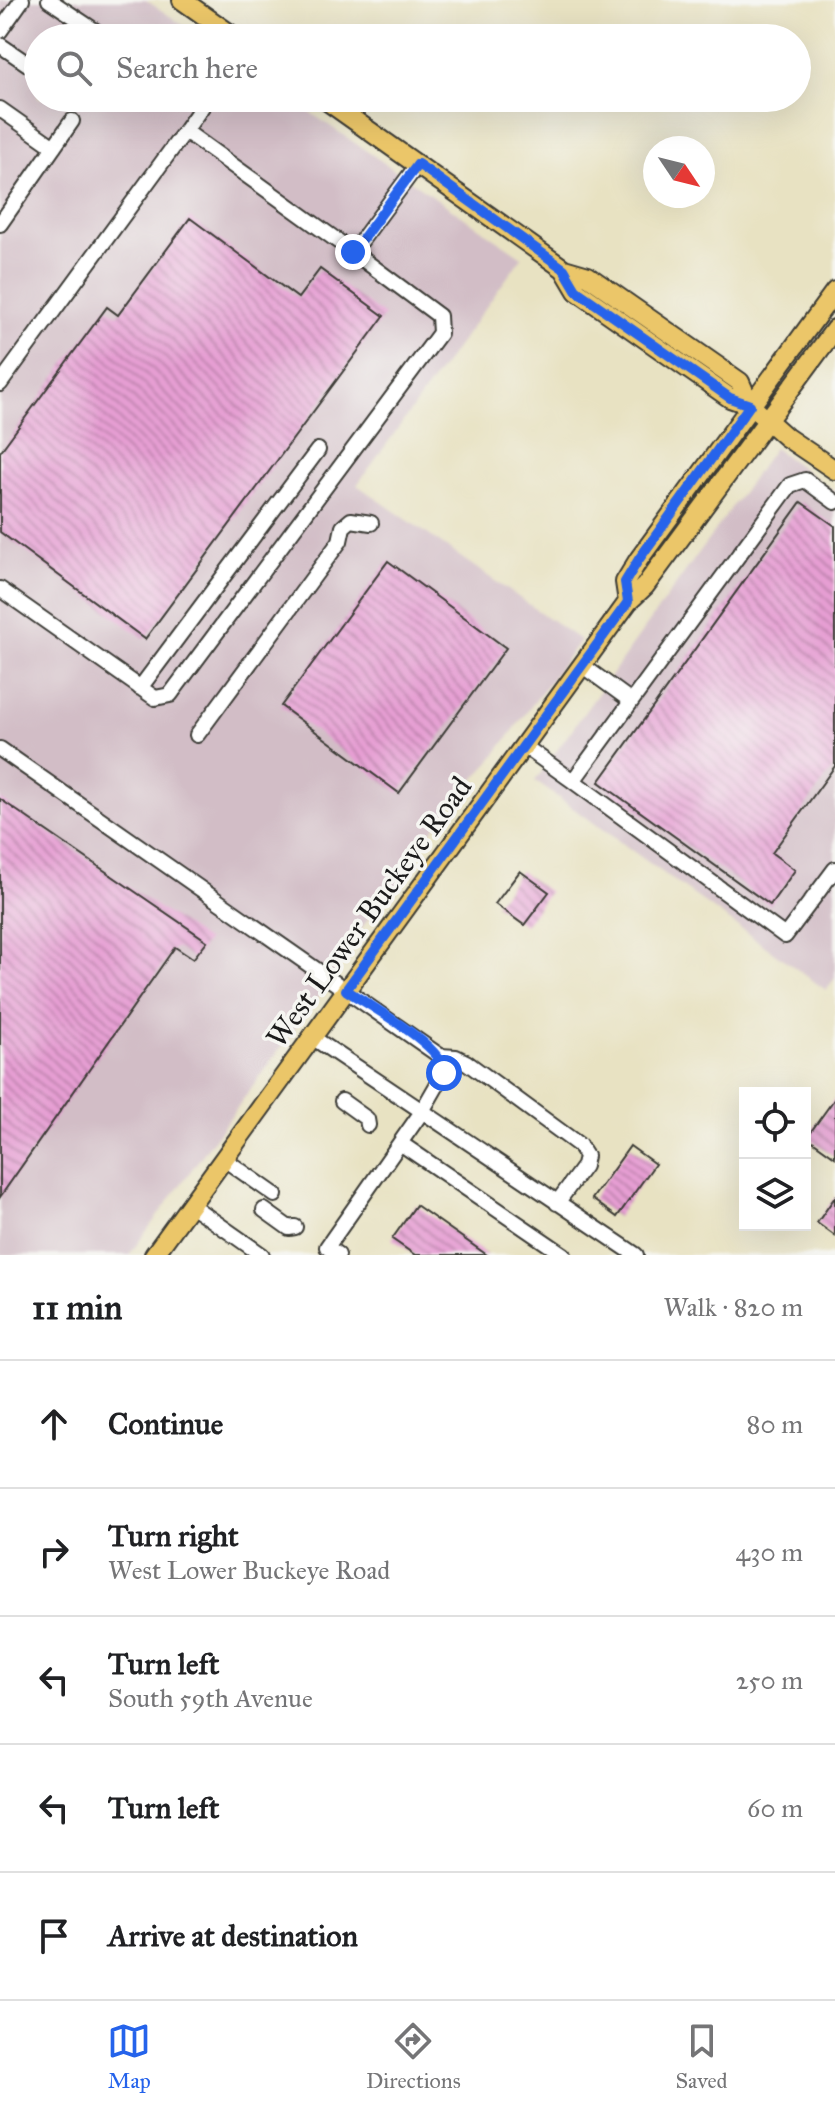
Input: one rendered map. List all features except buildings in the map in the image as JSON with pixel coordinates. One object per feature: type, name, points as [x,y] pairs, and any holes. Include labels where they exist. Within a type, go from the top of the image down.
[{"type":"main road","points":[[192,3],[218,24]]},
{"type":"main road","points":[[343,112],[564,269],[588,276],[740,382],[750,405],[835,470]]},
{"type":"main road","name":"West Lower Buckeye Road","points":[[628,602],[625,582],[639,559],[835,291]]},
{"type":"main road","name":"West Lower Buckeye Road","points":[[154,1255],[628,602],[645,586],[835,329]]},
{"type":"lane","points":[[0,31],[22,0]]},
{"type":"lane","points":[[49,0],[85,24]]},
{"type":"lane","points":[[0,45],[24,61]]},
{"type":"lane","points":[[0,109],[54,147]]},
{"type":"lane","points":[[0,384],[198,112]]},
{"type":"lane","points":[[0,224],[72,121]]},
{"type":"lane","points":[[0,589],[155,698],[170,695],[440,333],[439,316],[185,131]]},
{"type":"lane","points":[[353,252],[418,164]]},
{"type":"lane","points":[[140,688],[318,450]]},
{"type":"lane","points":[[573,781],[790,485],[805,480],[835,502]]},
{"type":"lane","points":[[197,735],[340,541],[343,527],[351,520],[371,523]]},
{"type":"lane","points":[[583,666],[631,701]]},
{"type":"lane","points":[[524,746],[785,936],[835,869]]},
{"type":"lane","points":[[0,749],[440,1056],[466,1062],[579,1145],[586,1156],[584,1166],[557,1203]]},
{"type":"lane","points":[[312,1037],[636,1255]]},
{"type":"lane","points":[[338,1255],[327,1247],[421,1113],[444,1073],[440,1056]]},
{"type":"lane","points":[[342,1101],[367,1119],[368,1125]]},
{"type":"lane","points":[[400,1143],[564,1255]]},
{"type":"lane","points":[[224,1159],[275,1195]]},
{"type":"lane","points":[[191,1205],[262,1255]]},
{"type":"lane","points":[[264,1210],[289,1228],[295,1227]]},
{"type":"shaded area","points":[[0,0],[146,0],[181,24],[24,24],[24,112],[310,112],[522,257],[357,485],[580,640],[490,762],[453,803],[420,847],[402,882],[371,914],[321,993],[129,1255],[0,1255]]},
{"type":"shaded area","points":[[774,448],[835,492],[835,978],[826,990],[535,781]]},
{"type":"route","points":[[353,252],[418,164],[564,269],[577,291],[730,398],[750,405],[639,559],[625,582],[628,602],[346,990],[434,1050],[444,1065],[444,1073]]}]
